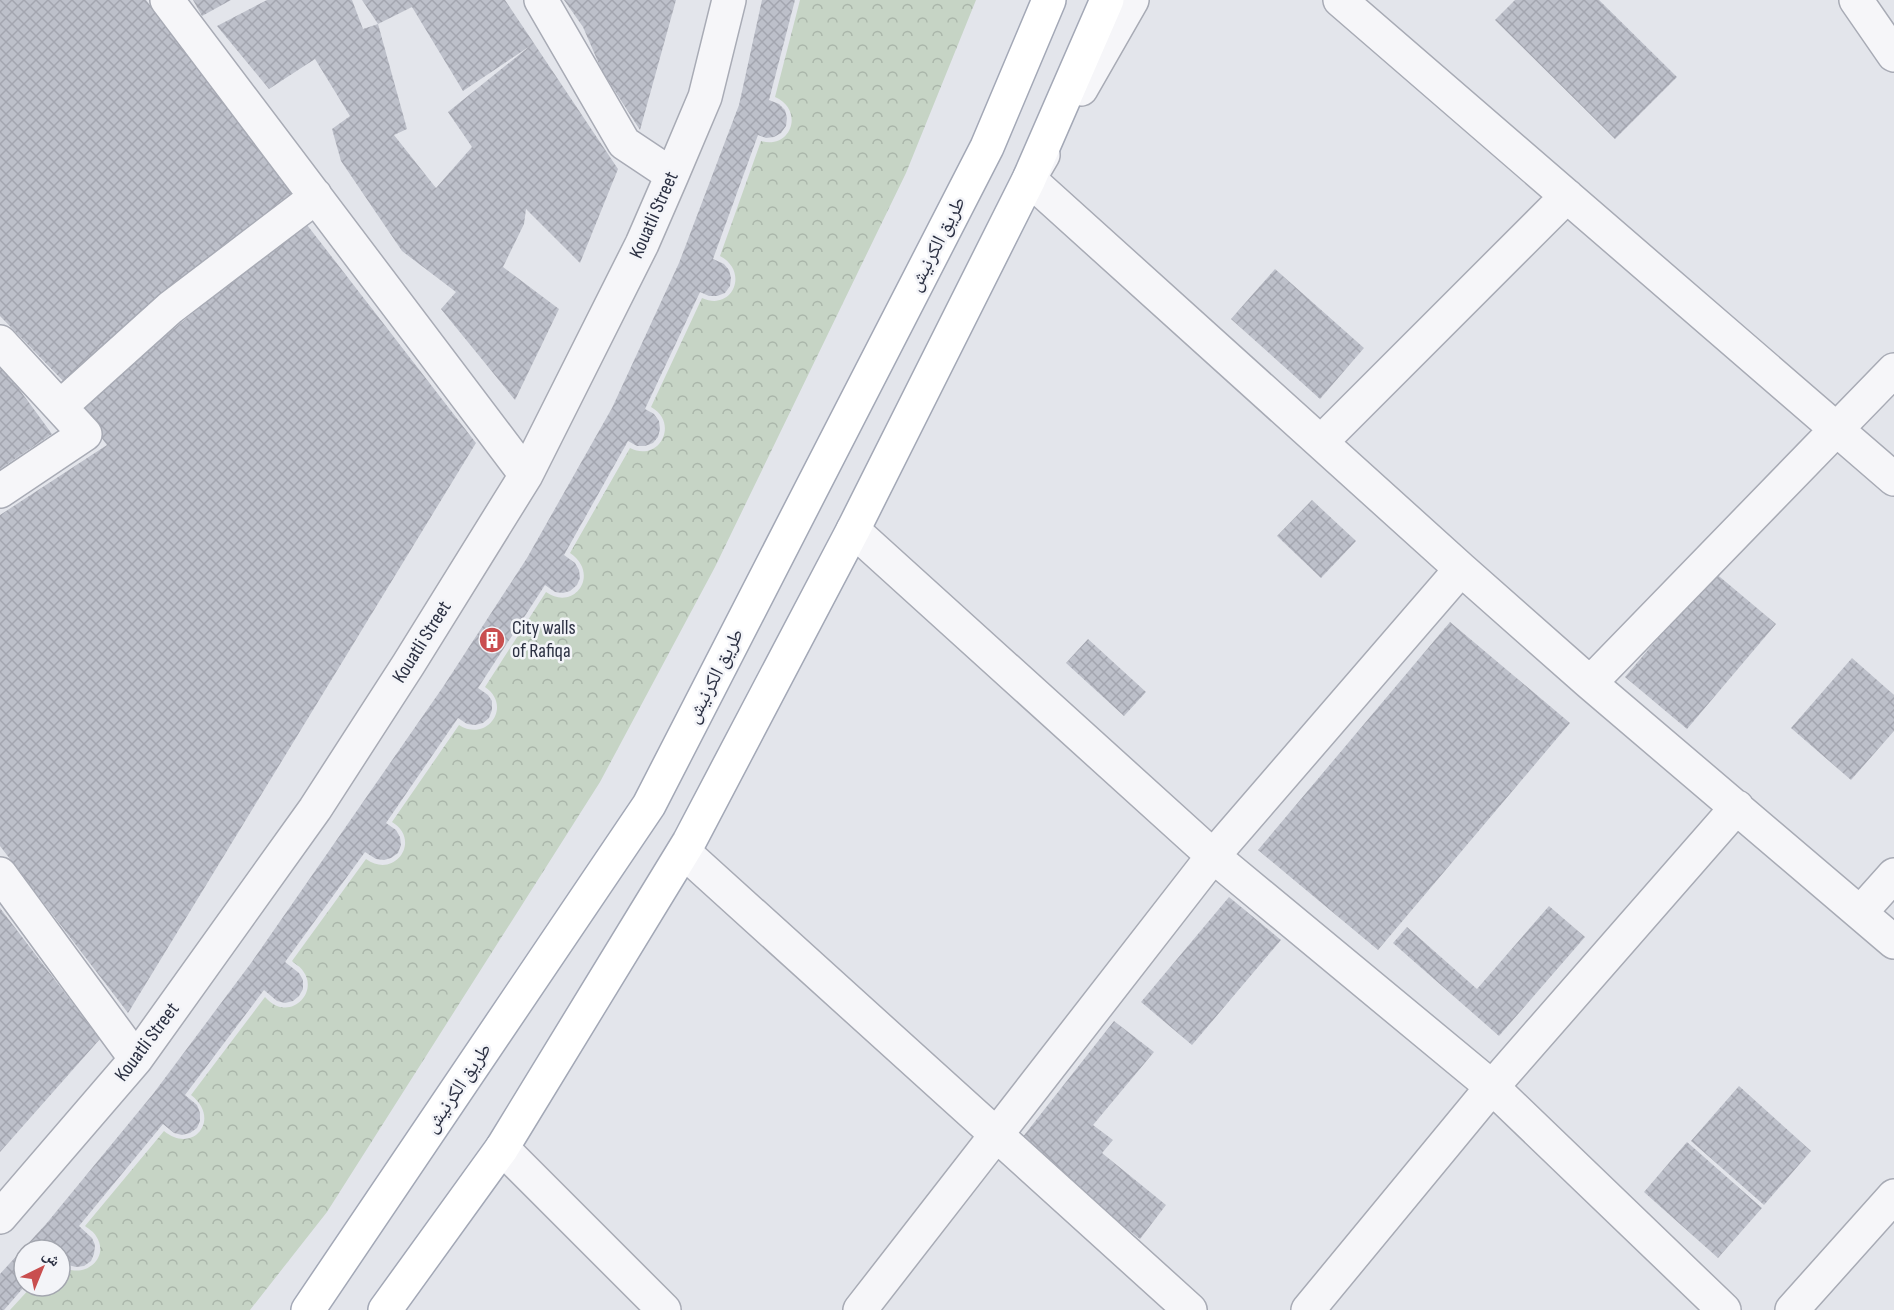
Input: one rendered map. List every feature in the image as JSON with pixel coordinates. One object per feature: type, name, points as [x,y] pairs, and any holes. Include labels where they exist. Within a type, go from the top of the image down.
[{"type":"main road","name":"طريق الكرنيش","points":[[308,1310],[649,805],[987,147],[1049,0]]},
{"type":"main road","points":[[385,1310],[502,1148],[684,852],[853,530],[1029,179],[1107,0]]},
{"type":"street","points":[[167,0],[526,475]]},
{"type":"street","points":[[541,0],[624,143],[672,175]]},
{"type":"street","name":"Kouatli Street","points":[[0,1217],[136,1059],[315,809],[526,475],[637,254],[672,175],[705,97],[729,0]]},
{"type":"street","points":[[1132,0],[1029,179],[1461,569],[1894,942]]},
{"type":"street","points":[[1340,0],[1894,479]]},
{"type":"street","points":[[1856,0],[1894,55]]},
{"type":"street","points":[[60,407],[170,308],[308,203],[315,195]]},
{"type":"street","points":[[1321,442],[1567,196]]},
{"type":"street","points":[[0,342],[85,434],[0,491]]},
{"type":"street","points":[[1590,682],[1894,370]]},
{"type":"street","points":[[853,530],[1213,856],[1492,1087],[1724,1310]]},
{"type":"street","points":[[860,1310],[1213,856],[1461,569]]},
{"type":"street","points":[[1308,1310],[1492,1087],[1737,807]]},
{"type":"street","points":[[684,852],[1190,1310]]},
{"type":"street","points":[[0,874],[136,1059]]},
{"type":"street","points":[[1860,913],[1894,875]]},
{"type":"street","points":[[502,1148],[664,1310]]},
{"type":"street","points":[[1792,1310],[1894,1196]]},
{"type":"green space","points":[[800,0],[976,0],[906,173],[715,567],[600,782],[327,1212],[250,1310],[10,1310],[21,1298],[72,1298],[72,1270],[76,1271],[91,1266],[100,1253],[100,1245],[95,1235],[85,1226],[164,1131],[185,1139],[200,1131],[204,1123],[204,1114],[200,1104],[191,1095],[265,997],[275,1005],[285,1008],[298,1003],[303,998],[308,985],[307,978],[292,961],[366,859],[387,865],[401,855],[405,847],[405,838],[401,830],[392,822],[459,725],[469,729],[479,729],[487,726],[493,720],[497,703],[485,687],[546,592],[556,597],[566,597],[574,594],[580,588],[583,571],[579,562],[570,553],[630,448],[640,451],[650,450],[662,439],[665,431],[664,422],[660,414],[651,407],[702,298],[713,301],[722,300],[734,288],[734,271],[729,263],[720,256],[761,141],[780,140],[787,134],[792,119],[784,103],[775,97]]},
{"type":"building","points":[[0,0],[146,0],[293,194],[161,294],[66,384],[0,316]]},
{"type":"building","points":[[193,0],[231,0],[202,16]]},
{"type":"building","points":[[267,0],[352,0],[363,29],[378,24],[362,0],[505,0],[618,169],[580,263],[526,209],[524,224],[503,267],[559,309],[515,400],[441,309],[456,292],[402,251],[341,161],[332,129],[350,116],[315,59],[269,89],[217,26]],"holes":[[[412,7],[463,91],[530,46],[448,112],[472,147],[436,188],[394,135],[407,129],[378,24]]]},
{"type":"building","points":[[564,0],[676,0],[640,130],[602,71],[583,27]]},
{"type":"building","name":"City walls of Rafiqa","points":[[762,0],[795,0],[769,100],[779,104],[785,110],[786,126],[774,137],[766,138],[758,135],[713,259],[724,264],[729,270],[730,286],[725,293],[717,296],[709,296],[700,292],[645,409],[654,414],[659,421],[658,437],[653,443],[645,446],[637,446],[628,441],[564,555],[575,563],[579,570],[580,578],[577,585],[563,593],[555,592],[545,585],[478,688],[492,701],[489,718],[475,725],[467,724],[458,718],[386,823],[396,830],[400,837],[401,845],[398,853],[384,860],[376,859],[365,852],[285,962],[299,973],[303,980],[303,989],[299,996],[285,1003],[277,1001],[264,990],[185,1095],[197,1105],[200,1113],[197,1128],[182,1135],[174,1133],[163,1124],[79,1226],[92,1238],[95,1245],[94,1254],[91,1261],[84,1266],[72,1266],[72,1238],[33,1238],[153,1094],[251,963],[443,687],[527,558],[612,408],[679,263],[739,105]]},
{"type":"building","points":[[1515,0],[1599,0],[1677,77],[1615,139],[1495,20]]},
{"type":"building","points":[[304,221],[476,443],[128,1013],[0,846],[0,515],[107,445],[78,408]]},
{"type":"building","points":[[1275,269],[1364,348],[1320,399],[1231,319]]},
{"type":"building","points":[[0,363],[52,434],[0,469]]},
{"type":"building","points":[[1312,500],[1356,541],[1321,578],[1277,536]]},
{"type":"building","points":[[1714,572],[1776,624],[1687,729],[1625,677]]},
{"type":"building","points":[[1450,622],[1570,723],[1378,950],[1258,850]]},
{"type":"building","points":[[1088,639],[1146,692],[1124,716],[1066,663]]},
{"type":"building","points":[[1852,658],[1894,695],[1894,731],[1851,780],[1791,728]]},
{"type":"building","points":[[1229,897],[1281,940],[1192,1045],[1141,1002]]},
{"type":"building","points":[[1549,906],[1585,937],[1499,1036],[1393,943],[1407,927],[1477,989]]},
{"type":"building","points":[[0,908],[100,1039],[0,1152]]},
{"type":"building","points":[[1114,1021],[1154,1052],[1093,1125],[1113,1140],[1102,1153],[1166,1205],[1140,1239],[1018,1143]]},
{"type":"building","points":[[1739,1086],[1811,1151],[1764,1205],[1691,1141]]},
{"type":"building","points":[[1687,1142],[1762,1208],[1718,1258],[1644,1192]]},
{"type":"building","name":"City walls of Rafiqa","points":[[12,1261],[12,1298],[14,1298],[4,1310],[0,1310],[0,1274]]},
{"type":"place","name":"City walls of Rafiqa","points":[[492,640]]}]
